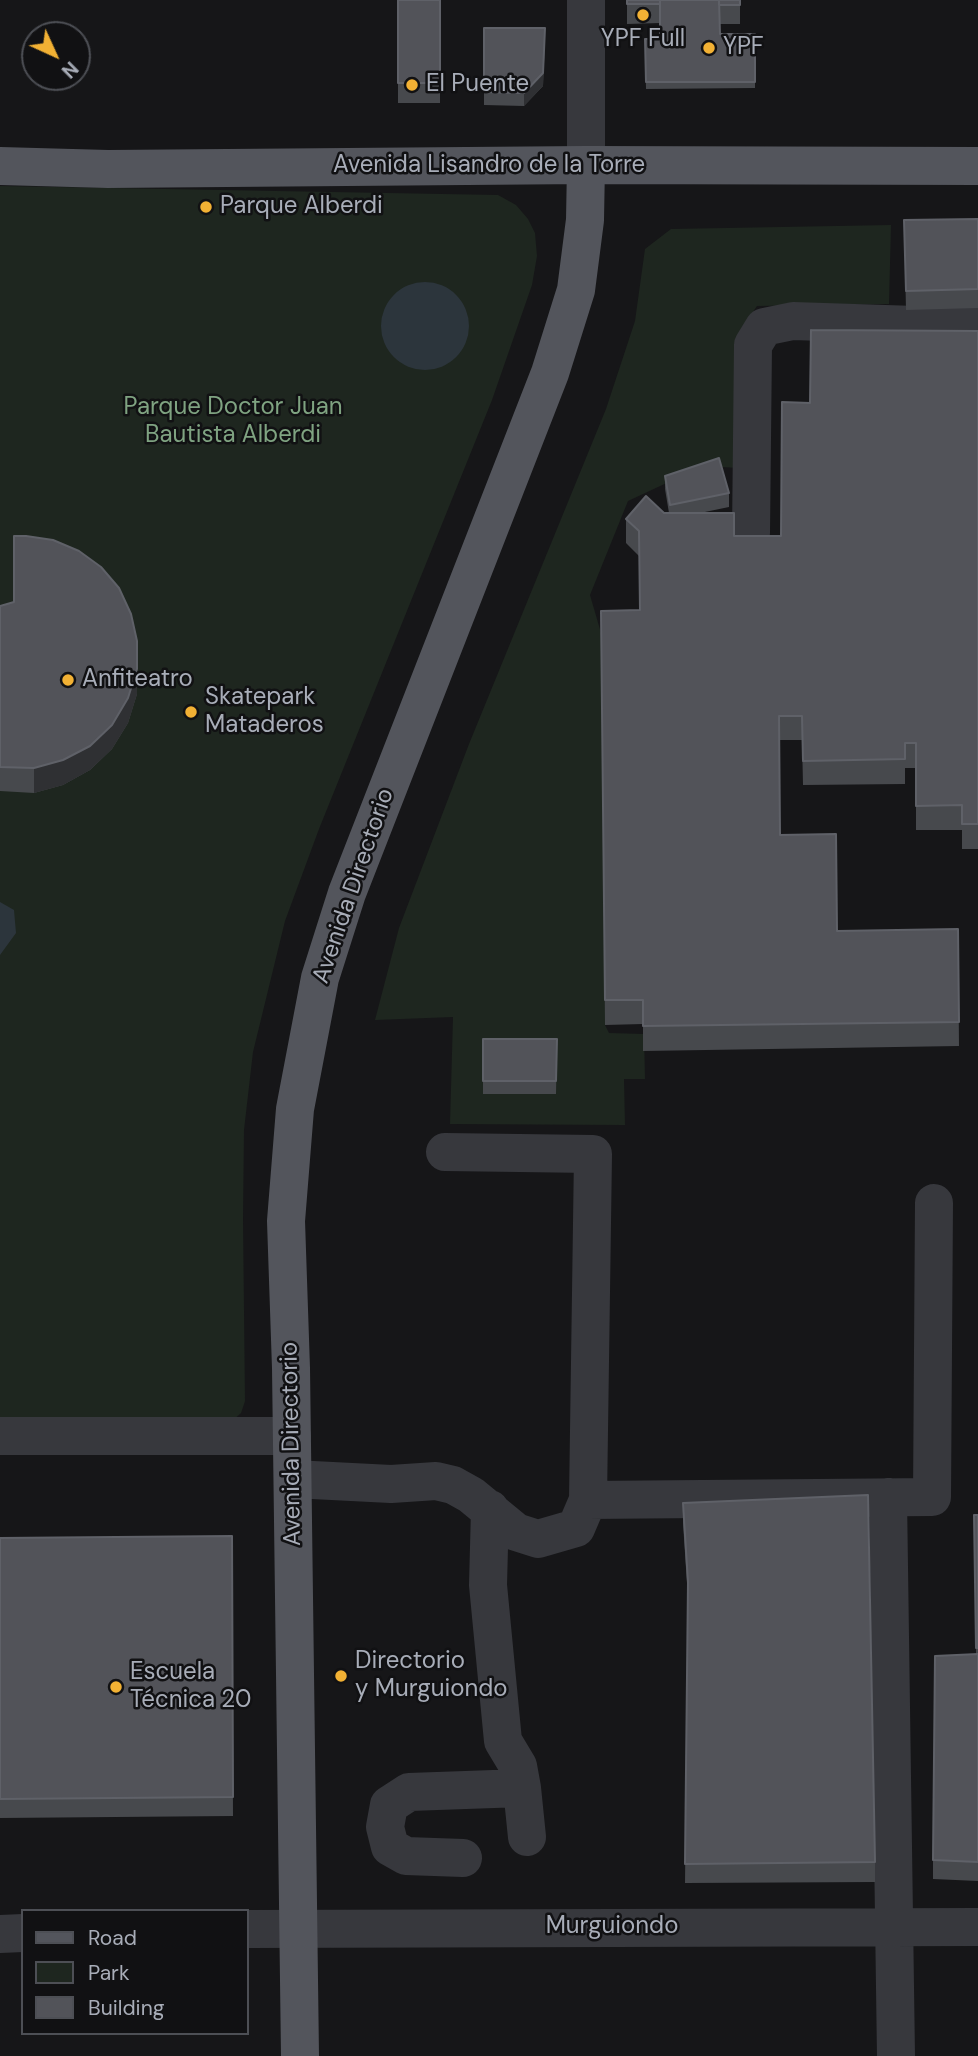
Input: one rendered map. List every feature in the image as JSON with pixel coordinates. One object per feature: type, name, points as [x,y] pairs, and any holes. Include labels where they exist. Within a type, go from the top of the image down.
[{"type":"main road","name":"Avenida Lisandro de la Torre","points":[[0,166],[108,169],[586,165],[978,166]]},
{"type":"main road","name":"Avenida Directorio","points":[[300,2056],[293,1479],[286,1221],[295,1109],[320,978],[347,892],[550,373],[576,290],[585,220],[586,165]]},
{"type":"street","name":"Avenida Directorio","points":[[586,0],[586,165]]},
{"type":"street","points":[[751,533],[753,345],[764,327],[793,321],[978,327]]},
{"type":"street","points":[[293,1479],[391,1484],[436,1481],[453,1485],[471,1495],[516,1532],[538,1539],[576,1528],[589,1500],[593,1154],[444,1152]]},
{"type":"street","points":[[589,1500],[932,1497],[934,1203]]},
{"type":"street","points":[[0,1436],[292,1436]]},
{"type":"street","points":[[888,1497],[897,2056]]},
{"type":"street","points":[[490,1510],[488,1585],[503,1741],[517,1766],[527,1837]]},
{"type":"street","points":[[463,1858],[406,1856],[390,1847],[385,1827],[389,1805],[409,1791],[522,1788]]},
{"type":"street","name":"Murguiondo","points":[[248,1929],[978,1927]]},
{"type":"street","points":[[0,1934],[21,1933]]},
{"type":"green space","name":"Parque Doctor Juan Bautista Alberdi","points":[[0,186],[498,195],[516,205],[535,233],[537,256],[532,285],[492,400],[319,829],[285,921],[253,1052],[244,1130],[245,1401],[241,1413],[230,1423],[0,1425]]},
{"type":"green space","points":[[891,225],[889,304],[757,306],[741,329],[739,468],[703,466],[628,501],[590,595],[608,657],[605,1025],[609,1033],[644,1034],[645,1079],[624,1079],[625,1125],[450,1124],[453,1017],[375,1020],[399,928],[469,744],[606,409],[635,321],[645,249],[671,229]]},
{"type":"shaded area","points":[[425,282],[442,285],[456,295],[466,309],[469,326],[466,343],[456,357],[442,367],[425,370],[408,367],[394,357],[384,343],[381,326],[384,309],[394,295],[408,285]]},
{"type":"shaded area","points":[[0,902],[14,910],[16,933],[0,955]]},
{"type":"building","points":[[398,0],[440,0],[440,83],[398,83]]},
{"type":"building","points":[[627,0],[660,0],[660,4],[627,4]]},
{"type":"building","points":[[660,0],[719,0],[720,34],[755,34],[755,82],[646,82],[645,39],[660,39]]},
{"type":"building","points":[[719,0],[740,0],[740,5],[719,5]]},
{"type":"building","points":[[484,28],[545,28],[543,73],[524,93],[484,92]]},
{"type":"building","points":[[978,219],[978,289],[906,291],[904,220]]},
{"type":"building","points":[[811,330],[978,331],[978,824],[962,824],[962,805],[916,806],[916,743],[905,743],[905,759],[803,761],[802,716],[779,716],[780,835],[836,834],[837,931],[958,929],[959,1022],[643,1026],[643,1000],[605,1000],[601,611],[640,610],[639,531],[626,519],[646,496],[664,513],[734,513],[734,536],[781,536],[782,402],[810,403]]},
{"type":"building","points":[[719,458],[729,493],[670,505],[665,476]]},
{"type":"building","name":"Anfiteatro","points":[[14,536],[53,540],[79,551],[101,567],[119,588],[131,614],[137,641],[137,669],[128,698],[112,725],[90,746],[63,760],[34,768],[0,767],[0,606],[14,602]]},
{"type":"building","points":[[483,1039],[557,1039],[556,1081],[483,1081]]},
{"type":"building","points":[[868,1495],[875,1862],[685,1864],[688,1582],[683,1503]]},
{"type":"building","points":[[974,1515],[978,1515],[978,1648],[976,1648]]},
{"type":"building","name":"Escuela Técnica 20","points":[[232,1536],[233,1797],[0,1799],[0,1538]]},
{"type":"building","points":[[978,1654],[978,1862],[933,1860],[935,1656]]},
{"type":"place","name":"YPF Full","points":[[643,15]]},
{"type":"place","name":"YPF","points":[[709,48]]},
{"type":"place","name":"El Puente","points":[[412,85]]},
{"type":"place","name":"Parque Alberdi","points":[[206,207]]},
{"type":"place","name":"Anfiteatro","points":[[68,680]]},
{"type":"place","name":"Skatepark Mataderos","points":[[191,712]]},
{"type":"place","name":"Directorio y Murguiondo","points":[[341,1676]]},
{"type":"place","name":"Escuela Técnica 20","points":[[116,1687]]}]
